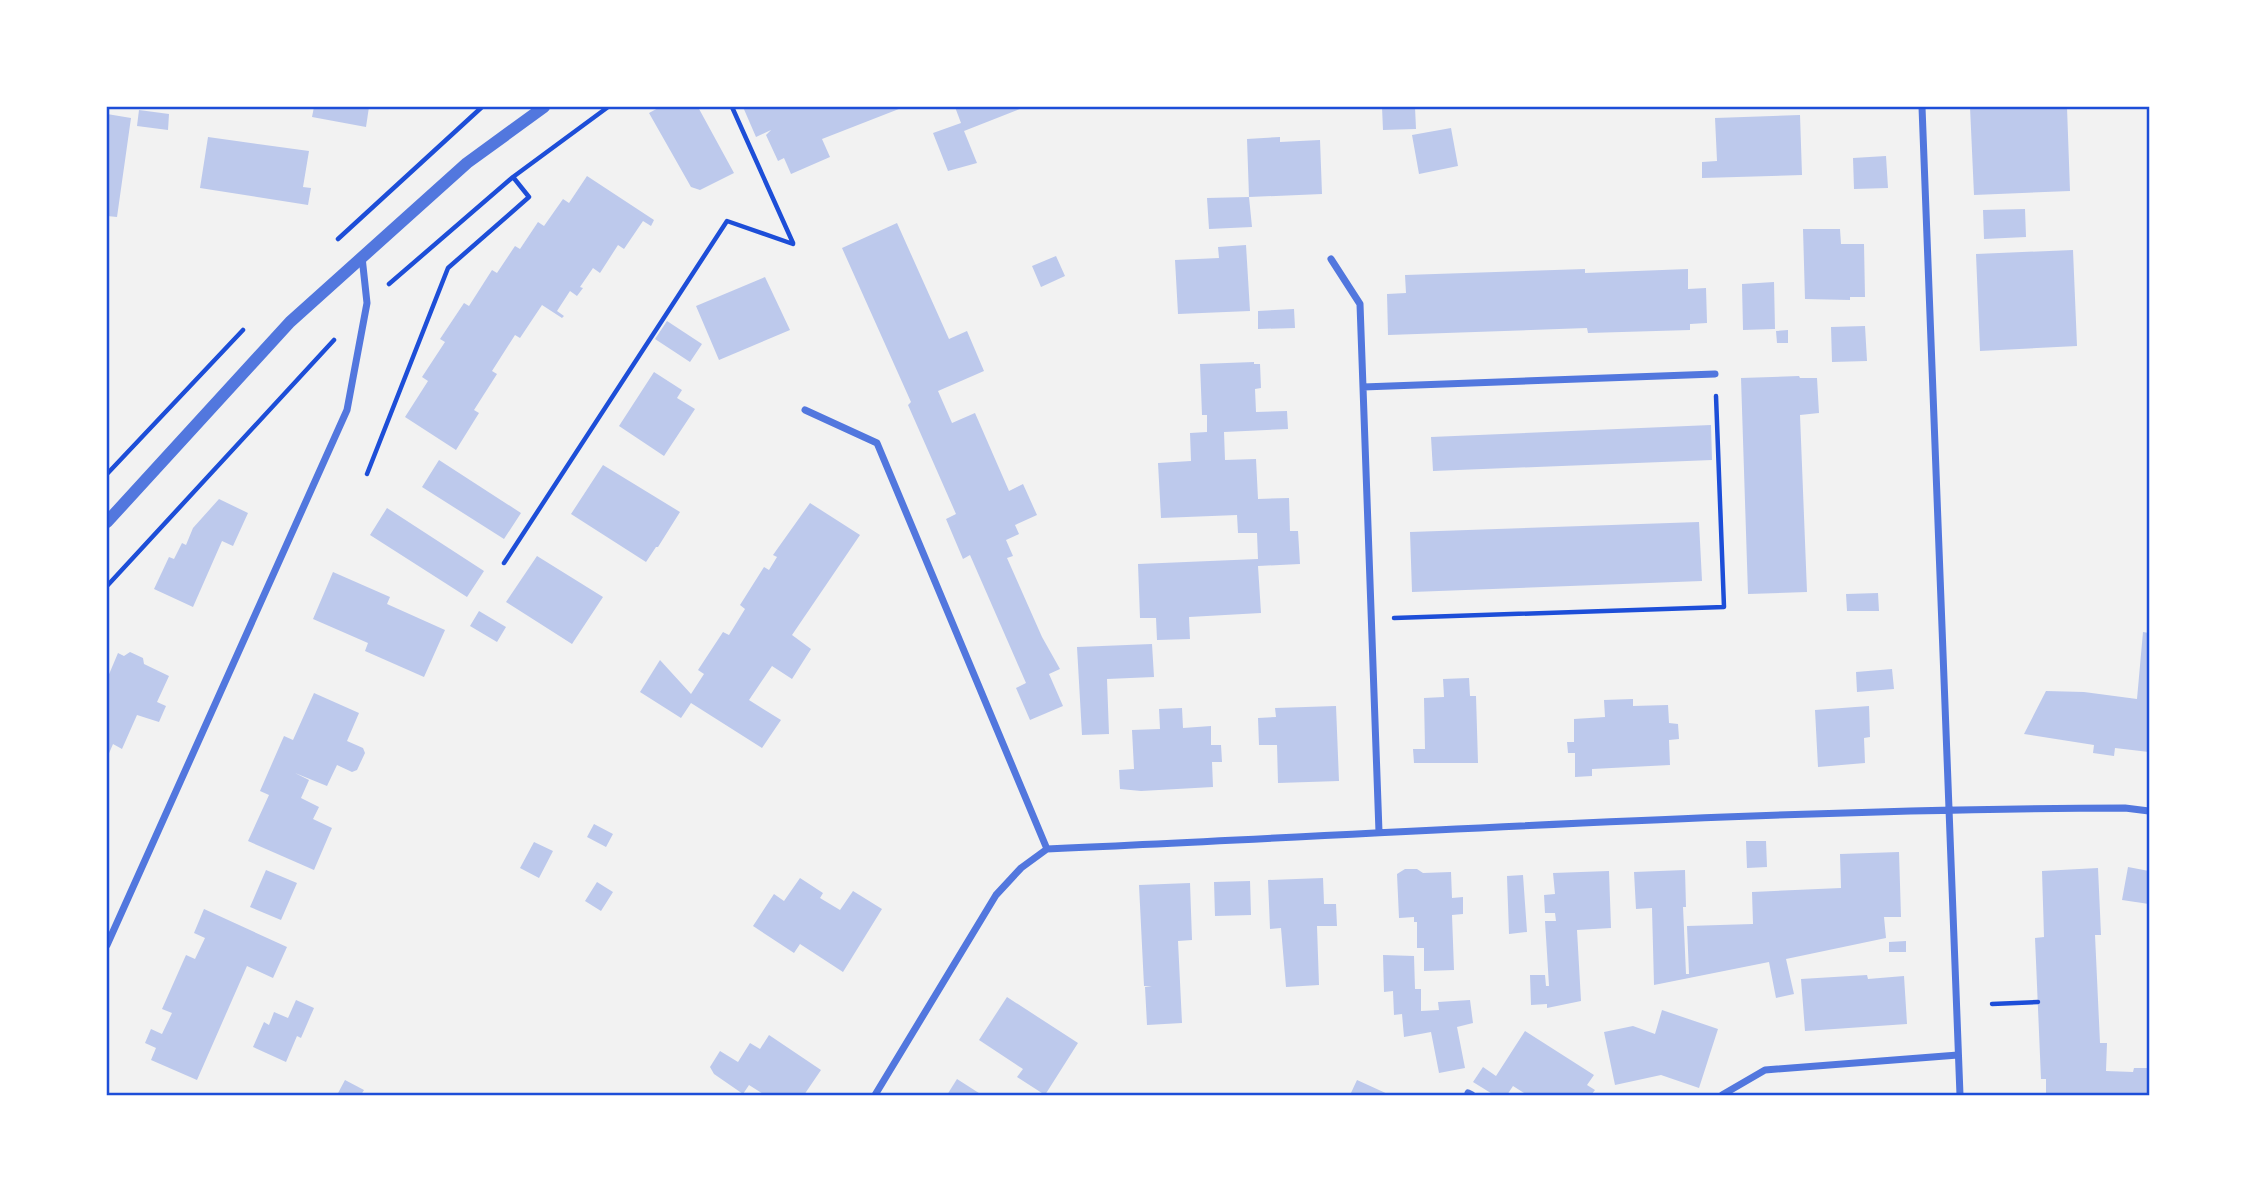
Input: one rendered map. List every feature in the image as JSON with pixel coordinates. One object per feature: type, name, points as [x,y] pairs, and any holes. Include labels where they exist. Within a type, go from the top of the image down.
[{"type":"street","points":[[107,522],[290,322],[467,163],[544,107]]},
{"type":"street","points":[[1922,107],[1960,1095]]},
{"type":"street","points":[[107,945],[347,410],[367,303],[362,256]]},
{"type":"street","points":[[1331,259],[1360,304],[1380,832]]},
{"type":"street","points":[[1363,387],[1715,374]]},
{"type":"street","points":[[805,410],[877,443],[1047,849]]},
{"type":"street","points":[[875,1095],[996,895],[1021,867],[1047,849],[1949,808],[2125,808],[2149,811]]},
{"type":"street","points":[[1722,1095],[1765,1070],[1958,1055]]},
{"type":"path","points":[[504,563],[727,221],[793,244],[732,107]]},
{"type":"path","points":[[367,474],[449,268],[529,197],[513,177]]},
{"type":"path","points":[[107,474],[221,350]]},
{"type":"path","points":[[1372,619],[1724,607],[1715,374]]},
{"type":"path","points":[[1992,1004],[2038,1002]]},
{"type":"building","points":[[314,107],[369,107],[366,127],[312,117]]},
{"type":"building","points":[[660,107],[698,107],[734,173],[700,190],[691,187],[649,113]]},
{"type":"building","points":[[743,107],[904,107],[822,139],[830,157],[791,174],[784,158],[778,161],[766,135],[771,130],[756,137]]},
{"type":"building","points":[[955,107],[1025,107],[964,131],[977,163],[948,171],[933,133],[961,123]]},
{"type":"building","points":[[1382,107],[1415,107],[1416,129],[1383,130]]},
{"type":"building","points":[[1970,107],[2067,107],[2070,191],[1974,195]]},
{"type":"building","points":[[139,110],[169,114],[168,130],[137,126]]},
{"type":"building","points":[[107,114],[131,118],[117,217],[107,216]]},
{"type":"building","points":[[1800,115],[1802,175],[1702,178],[1702,162],[1717,161],[1715,118]]},
{"type":"building","points":[[1451,128],[1458,166],[1419,174],[1412,135]]},
{"type":"building","points":[[208,137],[309,151],[303,187],[311,188],[308,205],[200,188]]},
{"type":"building","points":[[1280,137],[1280,142],[1320,140],[1322,194],[1249,197],[1247,139]]},
{"type":"building","points":[[1886,156],[1888,188],[1854,189],[1853,158]]},
{"type":"building","points":[[587,176],[654,220],[651,226],[643,221],[624,249],[618,245],[600,273],[593,268],[577,296],[570,291],[557,311],[564,316],[562,318],[542,305],[520,338],[515,335],[492,371],[497,374],[474,410],[479,413],[456,450],[405,417],[428,381],[422,377],[445,342],[440,339],[464,303],[469,306],[492,270],[497,273],[515,246],[520,249],[538,222],[544,226],[563,199],[569,203]]},
{"type":"building","points":[[1249,197],[1252,227],[1209,229],[1207,198]]},
{"type":"building","points":[[2025,209],[2026,237],[1984,239],[1983,210]]},
{"type":"building","points":[[897,223],[949,339],[967,331],[984,371],[938,391],[952,423],[975,413],[1009,491],[1023,484],[1037,515],[1015,525],[1019,534],[1006,540],[1013,556],[1007,558],[1042,637],[1060,669],[1049,674],[1063,706],[1030,720],[1016,688],[1026,683],[970,555],[963,559],[946,519],[956,514],[908,405],[911,402],[842,248]]},
{"type":"building","points":[[1803,229],[1840,229],[1841,244],[1864,244],[1865,297],[1850,297],[1850,300],[1805,299]]},
{"type":"building","points":[[1246,245],[1250,311],[1178,314],[1175,260],[1219,258],[1218,247]]},
{"type":"building","points":[[2073,250],[2077,346],[1980,351],[1976,254]]},
{"type":"building","points":[[1056,256],[1065,276],[1041,287],[1032,266]]},
{"type":"building","points":[[1585,269],[1585,273],[1688,269],[1688,289],[1706,288],[1707,323],[1690,324],[1690,330],[1588,333],[1587,328],[1388,335],[1387,294],[1406,293],[1405,275]]},
{"type":"building","points":[[765,277],[790,330],[719,360],[696,306]]},
{"type":"building","points":[[1774,282],[1775,329],[1743,330],[1742,284]]},
{"type":"building","points":[[1294,309],[1295,328],[1258,329],[1258,311]]},
{"type":"building","points":[[667,321],[702,344],[690,362],[655,339]]},
{"type":"building","points":[[1865,326],[1867,361],[1832,362],[1831,327]]},
{"type":"building","points":[[1788,330],[1788,343],[1777,343],[1776,331]]},
{"type":"building","points":[[1200,364],[1260,364],[1261,388],[1255,389],[1256,412],[1287,411],[1288,429],[1224,432],[1225,460],[1256,459],[1258,499],[1289,498],[1290,531],[1298,531],[1300,564],[1258,566],[1261,613],[1189,617],[1190,639],[1157,640],[1156,618],[1140,618],[1138,564],[1258,559],[1257,533],[1238,533],[1237,515],[1161,518],[1158,463],[1191,461],[1190,433],[1207,432],[1207,415],[1202,415]]},
{"type":"building","points":[[654,372],[682,390],[677,398],[695,409],[664,456],[619,426]]},
{"type":"building","points":[[1741,378],[1817,378],[1819,413],[1800,415],[1807,592],[1748,594]]},
{"type":"building","points":[[1711,425],[1712,460],[1433,471],[1431,437]]},
{"type":"building","points":[[439,460],[521,513],[504,539],[422,487]]},
{"type":"building","points":[[603,465],[680,512],[646,562],[571,514]]},
{"type":"building","points":[[219,499],[248,513],[233,546],[222,541],[193,607],[154,589],[169,557],[174,559],[182,543],[186,545],[193,528]]},
{"type":"building","points":[[810,503],[860,535],[792,635],[811,649],[792,679],[772,666],[749,700],[781,720],[762,748],[691,703],[681,718],[640,692],[660,660],[691,694],[704,674],[698,670],[723,632],[729,635],[745,609],[740,605],[764,567],[769,570],[777,557],[773,555]]},
{"type":"building","points":[[387,508],[484,571],[467,597],[370,535]]},
{"type":"building","points":[[1699,522],[1702,581],[1412,592],[1410,532]]},
{"type":"building","points":[[537,556],[603,597],[572,644],[506,602]]},
{"type":"building","points":[[333,572],[390,597],[387,604],[445,630],[424,677],[365,651],[368,643],[313,619]]},
{"type":"building","points":[[1878,593],[1879,611],[1847,611],[1846,594]]},
{"type":"building","points":[[479,611],[506,627],[497,642],[470,626]]},
{"type":"building","points":[[2143,632],[2149,633],[2149,752],[2115,748],[2114,756],[2093,753],[2094,745],[2024,734],[2046,691],[2084,692],[2137,699]]},
{"type":"building","points":[[1152,644],[1154,677],[1107,679],[1109,734],[1082,735],[1077,647]]},
{"type":"building","points":[[130,652],[143,658],[144,664],[169,676],[157,702],[166,706],[159,722],[137,715],[122,749],[113,744],[107,758],[107,679],[118,653],[124,656]]},
{"type":"building","points":[[1892,669],[1894,689],[1857,692],[1856,672]]},
{"type":"building","points":[[1469,678],[1470,696],[1476,696],[1478,763],[1414,763],[1413,749],[1425,749],[1424,698],[1444,697],[1443,679]]},
{"type":"building","points":[[314,693],[359,713],[347,741],[363,748],[365,753],[357,770],[352,772],[337,765],[327,786],[295,773],[309,780],[301,798],[319,807],[313,819],[332,828],[314,870],[248,841],[269,795],[260,791],[284,736],[293,740]]},
{"type":"building","points":[[1633,699],[1633,706],[1668,705],[1669,723],[1678,724],[1679,739],[1669,740],[1670,765],[1592,769],[1592,776],[1575,777],[1575,753],[1568,753],[1567,742],[1574,742],[1574,719],[1605,717],[1604,700]]},
{"type":"building","points":[[1336,706],[1339,781],[1278,783],[1277,745],[1259,745],[1258,718],[1276,717],[1275,708]]},
{"type":"building","points":[[1869,706],[1870,737],[1864,738],[1865,763],[1818,767],[1815,710]]},
{"type":"building","points":[[1182,708],[1183,728],[1211,726],[1211,745],[1221,745],[1222,762],[1212,762],[1213,787],[1141,791],[1120,789],[1119,770],[1134,769],[1132,730],[1160,729],[1159,709]]},
{"type":"building","points":[[594,824],[613,834],[606,847],[587,837]]},
{"type":"building","points":[[1746,841],[1766,841],[1767,867],[1747,868]]},
{"type":"building","points":[[534,842],[553,851],[539,878],[520,868]]},
{"type":"building","points":[[1899,852],[1901,917],[1884,917],[1886,938],[1786,959],[1794,994],[1776,998],[1769,962],[1654,985],[1652,908],[1636,909],[1634,872],[1685,870],[1686,907],[1683,907],[1686,974],[1689,974],[1687,926],[1753,924],[1752,892],[1841,888],[1840,854]]},
{"type":"building","points":[[2128,867],[2149,871],[2149,904],[2122,900]]},
{"type":"building","points":[[2098,868],[2101,935],[2095,935],[2100,1043],[2107,1043],[2106,1071],[2133,1072],[2134,1068],[2149,1068],[2149,1095],[2046,1095],[2046,1079],[2041,1079],[2035,938],[2044,937],[2042,871]]},
{"type":"building","points":[[1405,869],[1417,869],[1423,873],[1451,872],[1452,898],[1463,897],[1463,914],[1452,915],[1454,970],[1424,971],[1424,948],[1417,948],[1417,922],[1414,922],[1414,917],[1399,918],[1397,874]]},
{"type":"building","points":[[266,870],[297,883],[281,920],[250,907]]},
{"type":"building","points":[[1609,871],[1611,928],[1577,930],[1581,1001],[1547,1008],[1547,1004],[1531,1005],[1530,975],[1545,975],[1546,986],[1549,986],[1545,921],[1556,921],[1555,913],[1545,913],[1544,895],[1555,894],[1553,873]]},
{"type":"building","points":[[1523,875],[1527,932],[1509,934],[1507,876]]},
{"type":"building","points":[[800,878],[823,893],[820,898],[840,910],[853,891],[882,909],[843,972],[800,944],[794,953],[753,926],[774,894],[784,901]]},
{"type":"building","points":[[1323,878],[1324,904],[1336,904],[1337,926],[1317,926],[1319,985],[1286,987],[1281,928],[1270,929],[1268,880]]},
{"type":"building","points":[[1250,881],[1251,915],[1215,916],[1214,882]]},
{"type":"building","points":[[597,882],[613,892],[601,911],[585,901]]},
{"type":"building","points":[[1190,883],[1192,940],[1178,941],[1182,1023],[1147,1025],[1145,987],[1152,986],[1144,986],[1139,885]]},
{"type":"building","points":[[204,909],[287,947],[273,978],[247,966],[197,1080],[151,1060],[156,1048],[145,1043],[151,1029],[162,1034],[172,1013],[162,1009],[186,955],[195,959],[205,938],[194,933]]},
{"type":"building","points":[[1906,941],[1906,952],[1889,952],[1889,942]]},
{"type":"building","points":[[1383,955],[1414,956],[1415,989],[1421,989],[1421,1011],[1439,1010],[1438,1002],[1470,1000],[1473,1023],[1457,1027],[1465,1068],[1439,1073],[1431,1032],[1404,1037],[1402,1014],[1394,1015],[1393,991],[1384,992]]},
{"type":"building","points":[[1867,975],[1868,979],[1904,976],[1907,1024],[1805,1031],[1801,979]]},
{"type":"building","points":[[1007,997],[1078,1043],[1045,1095],[1017,1077],[1023,1069],[979,1040]]},
{"type":"building","points":[[296,1000],[314,1008],[301,1038],[297,1036],[286,1062],[253,1047],[264,1022],[269,1025],[274,1012],[288,1018]]},
{"type":"building","points":[[1662,1010],[1718,1029],[1699,1088],[1661,1075],[1615,1085],[1604,1032],[1633,1026],[1655,1034]]},
{"type":"building","points":[[1525,1031],[1594,1075],[1587,1085],[1595,1090],[1591,1095],[1527,1095],[1513,1086],[1507,1095],[1494,1095],[1473,1082],[1483,1067],[1496,1076]]},
{"type":"building","points":[[769,1035],[821,1070],[804,1095],[765,1095],[749,1085],[743,1094],[714,1074],[710,1067],[720,1051],[738,1062],[750,1043],[760,1049]]},
{"type":"building","points":[[957,1079],[982,1095],[947,1095]]},
{"type":"building","points":[[345,1080],[364,1090],[361,1095],[337,1095]]},
{"type":"building","points":[[1357,1080],[1390,1095],[1350,1095]]}]
